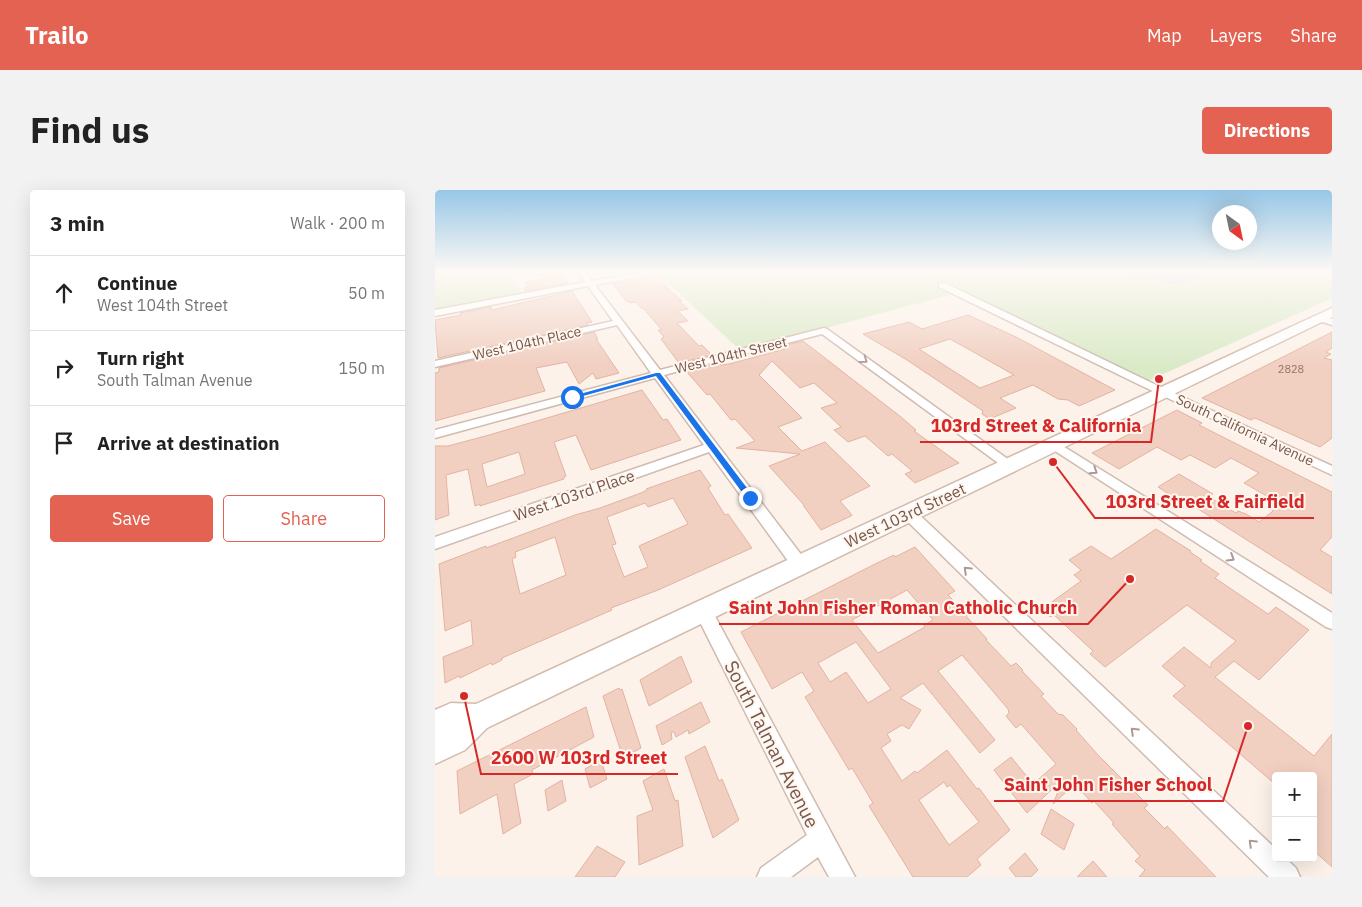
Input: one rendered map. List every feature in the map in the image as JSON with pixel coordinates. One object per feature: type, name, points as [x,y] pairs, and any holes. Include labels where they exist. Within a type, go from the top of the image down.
[{"type":"main road","name":"West 103rd Street","points":[[435,749],[454,739],[477,718],[1053,444],[1328,317]]},
{"type":"main road","name":"West 103rd Street","points":[[435,725],[451,717],[477,718]]},
{"type":"street","points":[[435,313],[488,303]]},
{"type":"street","points":[[605,303],[800,564]]},
{"type":"street","name":"South California Avenue","points":[[979,303],[1331,470]]},
{"type":"street","name":"West 104th Place","points":[[435,364],[619,322]]},
{"type":"street","name":"West 104th Street","points":[[435,434],[824,331],[1010,465]]},
{"type":"street","points":[[1053,444],[1332,622]]},
{"type":"street","name":"West 103rd Place","points":[[435,543],[712,447]]},
{"type":"street","points":[[908,513],[1287,877]]},
{"type":"street","name":"South Talman Avenue","points":[[703,610],[842,877]]},
{"type":"street","points":[[770,877],[822,839]]},
{"type":"green space","points":[[435,303],[470,303],[435,310]]},
{"type":"green space","points":[[689,303],[919,303],[741,351]]},
{"type":"green space","points":[[983,303],[1321,303],[1148,381]]},
{"type":"building","points":[[521,303],[580,303],[592,322],[587,323],[588,325],[438,358],[435,320],[491,307],[492,310]]},
{"type":"building","points":[[637,303],[681,303],[688,309],[678,311],[688,321],[677,323],[699,346],[702,345],[712,355],[679,363],[661,339],[664,337],[658,330],[662,330]]},
{"type":"building","points":[[968,315],[1016,337],[1115,390],[1079,406],[1068,400],[1058,399],[1033,385],[1000,398],[1016,408],[988,418],[982,414],[983,411],[907,360],[863,334],[909,322],[922,329]],"holes":[[[950,339],[1014,375],[980,388],[919,349]]]},
{"type":"building","points":[[594,332],[598,339],[596,339],[619,373],[596,379],[593,373],[579,384],[567,362],[536,368],[545,391],[435,421],[435,373],[439,372],[439,368]]},
{"type":"building","points":[[1332,332],[1332,348],[1326,352],[1331,354],[1324,358],[1332,360],[1332,438],[1320,447],[1255,418],[1251,420],[1202,398]]},
{"type":"building","points":[[803,341],[901,417],[916,430],[914,431],[959,463],[915,483],[905,474],[912,471],[892,454],[888,456],[865,436],[848,442],[834,430],[841,427],[821,408],[837,403],[814,383],[800,388],[772,361],[759,375],[802,418],[778,427],[802,451],[825,442],[870,486],[840,501],[851,516],[821,530],[804,505],[769,466],[800,454],[736,448],[755,441],[735,419],[731,420],[710,394],[707,395],[686,371],[719,363],[721,365],[729,364],[785,349],[782,346]]},
{"type":"building","points":[[642,390],[663,420],[667,419],[681,440],[591,470],[576,435],[554,442],[566,476],[564,479],[480,506],[480,504],[475,506],[468,469],[446,475],[449,515],[435,520],[435,446],[448,446]],"holes":[[[519,452],[525,474],[487,487],[482,464]]]},
{"type":"building","points":[[1177,410],[1202,423],[1199,425],[1332,492],[1332,537],[1320,550],[1332,557],[1332,594],[1195,507],[1184,504],[1158,487],[1179,474],[1213,494],[1209,497],[1236,513],[1238,511],[1246,514],[1259,522],[1273,511],[1272,499],[1244,483],[1259,473],[1231,458],[1215,468],[1190,455],[1181,460],[1157,447],[1119,469],[1092,453]]},
{"type":"building","points":[[700,470],[711,486],[708,488],[725,515],[728,514],[752,548],[658,590],[611,608],[612,610],[502,658],[502,660],[492,665],[491,663],[445,683],[443,657],[473,645],[471,620],[445,631],[439,564],[575,515],[600,508],[641,493],[646,489]],"holes":[[[673,498],[688,524],[639,546],[648,567],[624,577],[612,545],[616,544],[607,517],[645,503],[648,507]],[[555,537],[566,575],[520,594],[512,559],[516,557],[515,552]]]},
{"type":"building","points":[[1156,529],[1191,551],[1202,560],[1200,561],[1219,574],[1215,578],[1268,614],[1276,607],[1309,630],[1259,680],[1234,661],[1215,677],[1314,756],[1332,734],[1332,867],[1317,854],[1317,772],[1272,772],[1272,782],[1173,696],[1185,686],[1162,666],[1184,647],[1211,668],[1211,663],[1236,641],[1187,605],[1105,667],[1090,654],[1093,651],[1054,615],[1050,617],[1042,609],[1081,581],[1074,575],[1081,570],[1069,560],[1091,546],[1111,559]]},
{"type":"building","points":[[915,547],[955,591],[948,595],[968,615],[966,616],[986,640],[1011,666],[1016,663],[1022,669],[1044,694],[1041,696],[1058,714],[1063,715],[1077,729],[1098,755],[1148,805],[1144,808],[1165,829],[1167,826],[1216,877],[1139,877],[1145,870],[1135,861],[1140,856],[1112,824],[1114,823],[1075,784],[1053,804],[1063,779],[1027,813],[994,770],[1011,757],[1033,784],[1056,764],[1021,724],[1016,728],[1006,716],[1009,713],[1008,709],[962,655],[938,671],[995,740],[980,753],[923,683],[900,698],[921,710],[909,729],[902,725],[887,734],[891,741],[881,748],[902,781],[915,771],[917,773],[947,750],[977,789],[979,788],[1010,830],[977,859],[981,865],[967,877],[913,877],[869,806],[873,803],[852,768],[849,770],[805,697],[814,691],[802,672],[772,689],[741,632],[877,563],[894,555],[895,557]],"holes":[[[907,590],[933,620],[924,625],[925,627],[878,653],[852,620]],[[856,642],[891,689],[868,703],[846,672],[830,682],[818,663]],[[944,782],[947,787],[950,785],[979,822],[949,845],[919,800]]]},
{"type":"building","points":[[681,656],[692,682],[649,706],[640,680]]},
{"type":"building","points":[[619,688],[620,690],[622,689],[641,748],[623,758],[603,696]]},
{"type":"building","points":[[701,702],[710,722],[689,734],[688,730],[676,737],[674,732],[671,732],[672,739],[662,745],[656,726]]},
{"type":"building","points":[[586,707],[594,737],[532,770],[533,774],[514,784],[521,823],[503,834],[497,794],[460,814],[457,771]]},
{"type":"building","points":[[705,746],[719,781],[722,779],[739,820],[713,838],[685,757]]},
{"type":"building","points":[[601,760],[607,779],[590,788],[585,769]]},
{"type":"building","points":[[664,769],[675,801],[678,800],[683,846],[639,865],[637,816],[653,810],[643,781]]},
{"type":"building","points":[[562,780],[566,801],[548,811],[545,790]]},
{"type":"building","points":[[1051,809],[1074,824],[1064,850],[1041,834]]},
{"type":"building","points":[[597,846],[625,862],[615,877],[575,877]]},
{"type":"building","points":[[1025,853],[1038,870],[1031,877],[1016,877],[1009,868]]},
{"type":"building","points":[[1093,861],[1107,877],[1077,877]]},
{"type":"place","name":"103rd Street & California","points":[[1159,379]]},
{"type":"place","name":"103rd Street & Fairfield","points":[[1053,462]]},
{"type":"place","name":"Saint John Fisher Roman Catholic Church","points":[[1130,579]]},
{"type":"place","name":"2600 W 103rd Street","points":[[464,696]]},
{"type":"place","name":"Saint John Fisher School","points":[[1248,726]]},
{"type":"route","points":[[572,397],[658,374],[750,498]]}]
